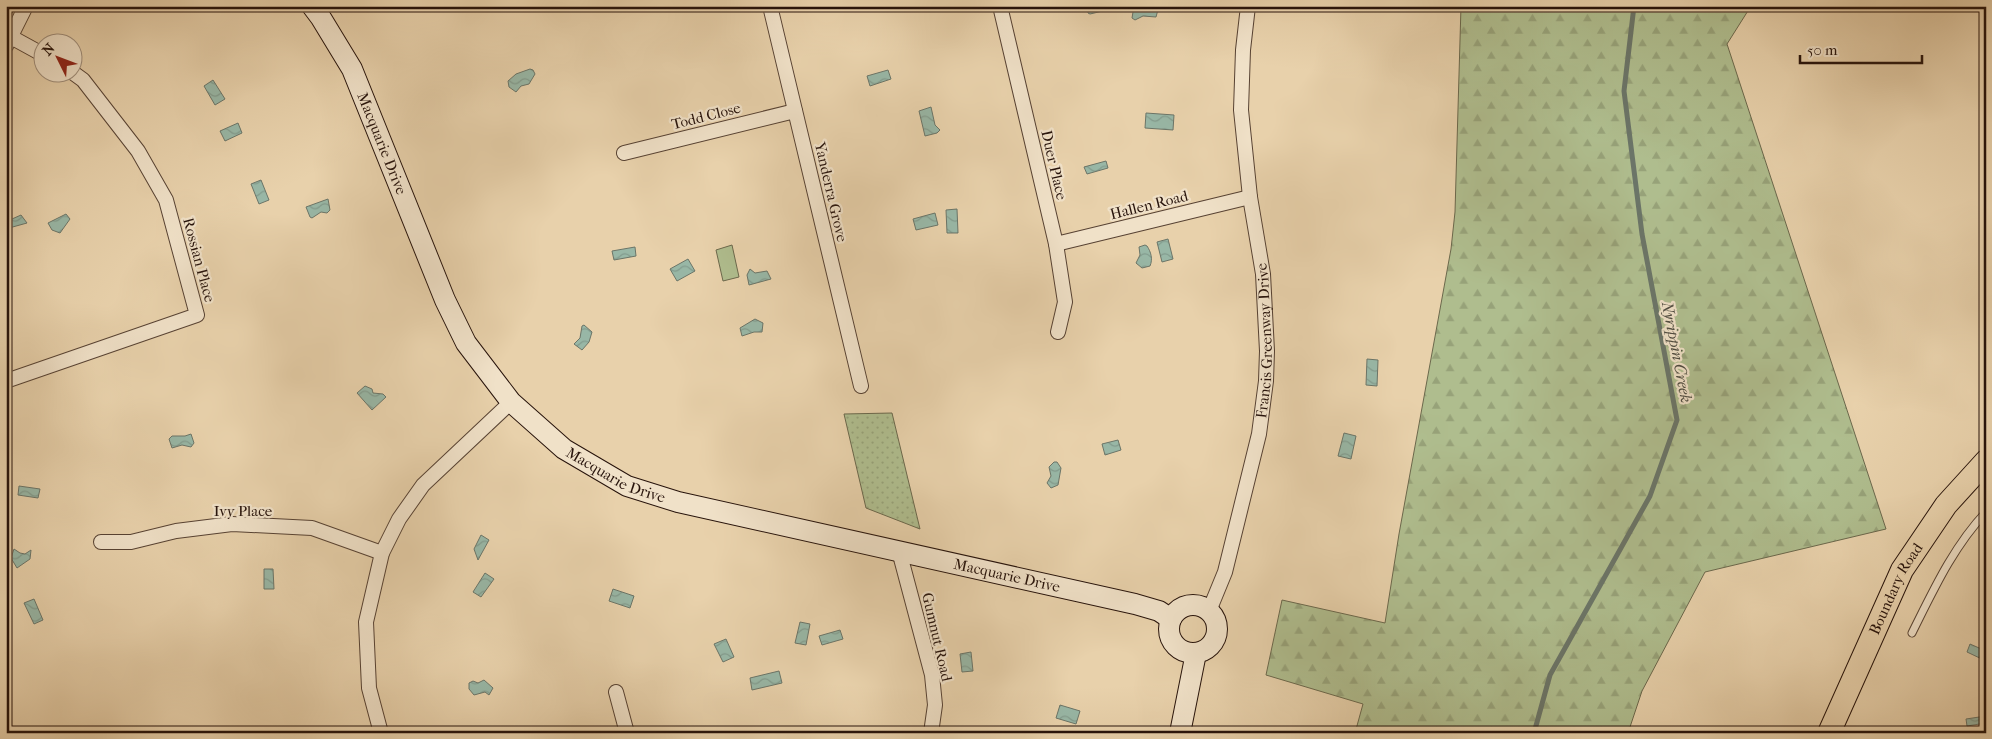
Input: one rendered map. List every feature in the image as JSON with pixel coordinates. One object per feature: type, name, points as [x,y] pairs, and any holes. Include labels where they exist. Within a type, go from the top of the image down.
[{"type":"main road","name":"Macquarie Drive","points":[[312,6],[352,69],[445,300],[466,343],[511,402],[564,449],[627,486],[678,502],[1135,604],[1159,611],[1171,619]]},
{"type":"main road","name":"Boundary Road","points":[[1829,733],[1902,570],[1946,505],[1986,462]]},
{"type":"main road","points":[[1188,605],[1196,605],[1209,611],[1217,622],[1216,636],[1209,648],[1196,654],[1188,653],[1176,646],[1169,633],[1171,619],[1181,608],[1188,605]]},
{"type":"main road","points":[[1180,733],[1196,654]]},
{"type":"street","points":[[26,6],[9,41],[32,50]]},
{"type":"street","name":"Yanderra Grove","points":[[770,6],[861,386]]},
{"type":"street","name":"Duer Place","points":[[1000,6],[1056,244],[1065,302],[1058,332]]},
{"type":"street","name":"Francis Greenway Drive","points":[[1209,611],[1227,563],[1259,434],[1268,351],[1263,274],[1250,197],[1241,110],[1243,50],[1248,6]]},
{"type":"street","name":"Rossian Place","points":[[6,382],[197,315],[166,200],[138,151],[82,80]]},
{"type":"street","name":"Todd Close","points":[[624,153],[795,111]]},
{"type":"street","name":"Hallen Road","points":[[1056,244],[1250,197]]},
{"type":"street","points":[[382,733],[369,688],[366,622],[382,553],[399,519],[423,485],[511,402]]},
{"type":"street","name":"Ivy Place","points":[[101,542],[131,542],[176,531],[232,524],[312,528],[382,553]]},
{"type":"street","name":"Gumnut Road","points":[[899,551],[932,675],[935,705],[931,733]]},
{"type":"street","points":[[616,692],[627,733]]},
{"type":"lane","points":[[1912,633],[1947,566],[1973,526],[1986,512]]},
{"type":"green space","points":[[1461,6],[1751,6],[1727,44],[1886,529],[1705,572],[1642,691],[1628,733],[1355,733],[1363,704],[1266,675],[1282,600],[1385,623],[1399,534],[1451,249],[1455,212]]},
{"type":"green space","points":[[732,245],[739,277],[723,281],[716,250]]},
{"type":"green space","points":[[892,413],[920,529],[866,508],[844,414]]},
{"type":"water","points":[[1087,6],[1110,6],[1111,9],[1090,14],[1088,13]]},
{"type":"water","points":[[1134,6],[1159,6],[1156,17],[1143,16],[1135,20],[1132,18]]},
{"type":"water","points":[[530,69],[535,74],[529,84],[521,86],[516,92],[509,87],[508,81],[516,74]]},
{"type":"water","points":[[888,70],[891,79],[870,86],[867,76]]},
{"type":"water","points":[[213,80],[225,99],[215,105],[204,86]]},
{"type":"water","points":[[931,107],[935,125],[940,130],[937,133],[925,136],[919,111]]},
{"type":"water","points":[[1146,113],[1174,115],[1173,130],[1145,128]]},
{"type":"water","points":[[238,123],[242,133],[225,141],[220,131]]},
{"type":"water","points":[[1106,161],[1108,168],[1087,174],[1084,167]]},
{"type":"water","points":[[261,180],[269,200],[259,204],[251,184]]},
{"type":"water","points":[[328,199],[330,210],[327,213],[321,212],[312,218],[310,217],[306,207]]},
{"type":"water","points":[[957,209],[958,233],[947,233],[946,210]]},
{"type":"water","points":[[935,213],[938,225],[916,230],[913,219]]},
{"type":"water","points":[[66,214],[70,219],[60,233],[52,230],[48,223]]},
{"type":"water","points":[[21,215],[27,223],[9,228],[7,221],[10,217],[12,219]]},
{"type":"water","points":[[1168,239],[1173,259],[1162,262],[1157,242]]},
{"type":"water","points":[[1145,245],[1150,251],[1151,261],[1150,266],[1142,268],[1136,263],[1140,255],[1139,247]]},
{"type":"water","points":[[635,247],[636,256],[614,260],[612,251]]},
{"type":"water","points":[[688,259],[695,271],[677,281],[670,269]]},
{"type":"water","points":[[750,269],[755,273],[767,271],[771,279],[749,285],[747,275]]},
{"type":"water","points":[[755,319],[763,323],[762,332],[754,332],[742,336],[740,328]]},
{"type":"water","points":[[584,325],[592,332],[589,342],[582,350],[574,344],[580,338],[582,326]]},
{"type":"water","points":[[1367,359],[1378,360],[1377,386],[1366,385]]},
{"type":"water","points":[[365,386],[372,389],[373,393],[383,394],[386,397],[372,410],[357,393]]},
{"type":"water","points":[[1344,433],[1356,436],[1351,459],[1338,456]]},
{"type":"water","points":[[191,434],[194,443],[191,447],[182,445],[172,448],[169,439],[172,436]]},
{"type":"water","points":[[1118,440],[1121,450],[1105,455],[1102,444]]},
{"type":"water","points":[[1054,462],[1057,462],[1061,468],[1058,485],[1051,488],[1047,483],[1051,476],[1049,467]]},
{"type":"water","points":[[19,486],[40,489],[38,498],[18,495]]},
{"type":"water","points":[[481,535],[489,540],[478,560],[474,549]]},
{"type":"water","points":[[14,549],[25,554],[31,550],[30,559],[17,568],[11,558]]},
{"type":"water","points":[[264,569],[273,569],[274,589],[264,589]]},
{"type":"water","points":[[485,573],[494,579],[481,597],[473,592]]},
{"type":"water","points":[[613,589],[634,596],[630,608],[609,601]]},
{"type":"water","points":[[34,599],[43,620],[34,624],[24,603]]},
{"type":"water","points":[[800,622],[810,624],[806,645],[795,643]]},
{"type":"water","points":[[840,630],[843,639],[822,645],[819,636]]},
{"type":"water","points":[[726,639],[734,657],[723,662],[714,644]]},
{"type":"water","points":[[1970,644],[1986,651],[1986,661],[1967,652]]},
{"type":"water","points":[[971,652],[973,671],[962,672],[960,654]]},
{"type":"water","points":[[779,671],[782,683],[752,690],[750,678]]},
{"type":"water","points":[[484,680],[493,688],[489,695],[485,692],[474,695],[469,689],[469,683],[473,681],[478,683]]},
{"type":"water","points":[[1060,705],[1080,711],[1076,724],[1056,718]]},
{"type":"water","points":[[1986,716],[1986,723],[1967,726],[1966,719]]},
{"type":"waterway","name":"Nyrippin Creek","points":[[1534,733],[1550,675],[1650,496],[1677,420],[1642,234],[1624,91],[1634,6]]}]
